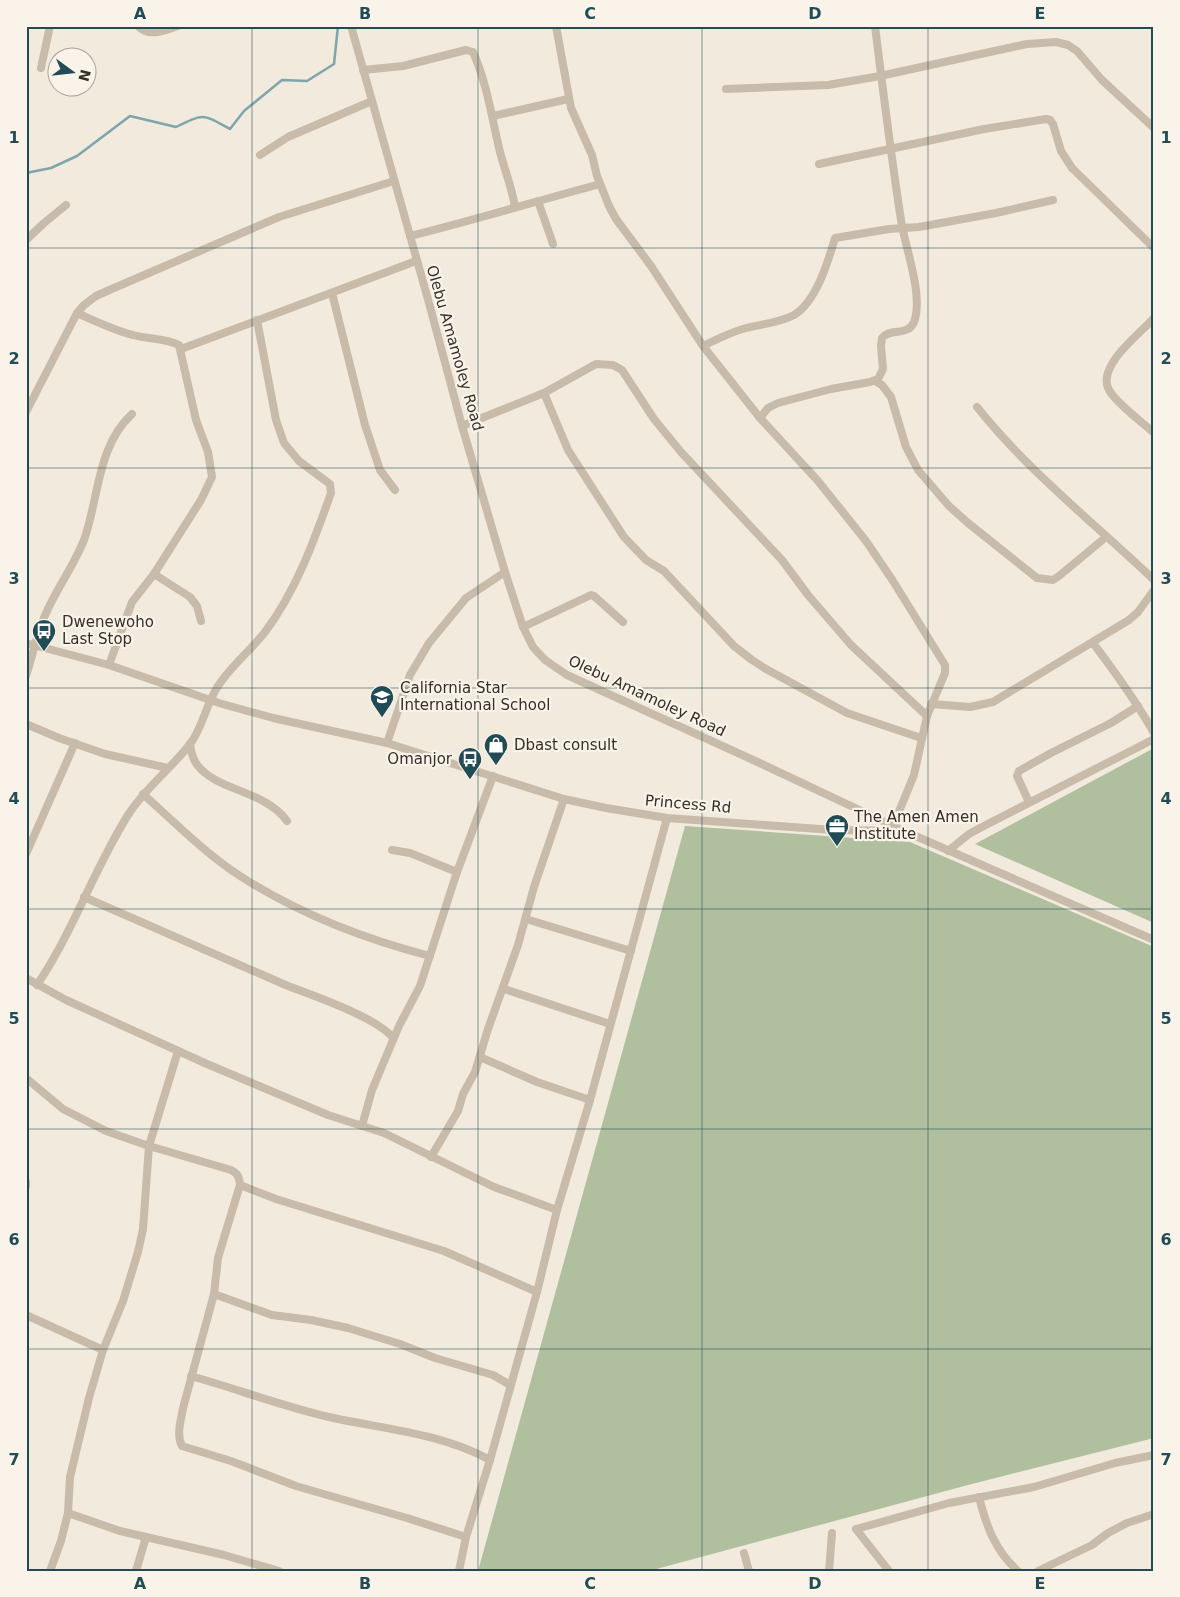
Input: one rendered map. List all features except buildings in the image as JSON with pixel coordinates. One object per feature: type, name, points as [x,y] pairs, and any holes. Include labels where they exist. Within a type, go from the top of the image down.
[{"type":"street","points":[[41,68],[50,26]]},
{"type":"street","points":[[138,26],[147,33],[154,33],[178,26]]},
{"type":"street","name":"Olebu Amamoley Road","points":[[351,26],[462,426],[505,572],[527,637],[538,654],[567,675],[764,765],[904,832],[1154,940]]},
{"type":"street","points":[[556,26],[561,46],[568,99],[592,155],[600,184],[616,220],[651,266],[703,346],[760,418],[818,481],[866,541],[945,665],[945,673],[927,716],[914,775],[893,826]]},
{"type":"street","points":[[760,418],[768,408],[778,403],[875,381],[881,375],[883,368],[882,338],[887,334],[907,330],[913,324],[916,314],[914,284],[903,229],[880,76],[875,26]]},
{"type":"street","points":[[726,89],[828,85],[880,76],[1027,44],[1056,42],[1068,45],[1077,51],[1102,80],[1154,128]]},
{"type":"street","points":[[363,70],[403,66],[466,50],[473,52],[493,116],[502,159],[516,207]]},
{"type":"street","points":[[493,116],[568,99]]},
{"type":"street","points":[[260,155],[288,137],[372,101]]},
{"type":"street","points":[[820,164],[984,129],[1046,119],[1050,120],[1061,151],[1072,168],[1154,248]]},
{"type":"street","points":[[26,412],[78,313],[84,305],[96,296],[279,217],[394,181]]},
{"type":"street","points":[[410,236],[479,219],[600,184]]},
{"type":"street","points":[[703,346],[727,334],[774,323],[796,314],[817,288],[835,238],[889,229],[903,229],[996,213],[1053,200]]},
{"type":"street","points":[[538,201],[553,244]]},
{"type":"street","points":[[26,240],[66,205]]},
{"type":"street","points":[[181,349],[416,261]]},
{"type":"street","points":[[332,292],[356,395],[368,433],[380,470],[395,490]]},
{"type":"street","points":[[78,313],[132,335],[179,345],[196,420],[208,452],[212,477],[201,500],[154,574],[132,602],[109,665]]},
{"type":"street","points":[[1154,318],[1114,359],[1106,382],[1116,398],[1154,433]]},
{"type":"street","points":[[37,985],[50,964],[103,857],[129,814],[143,794],[190,744],[210,700],[224,677],[264,632],[290,593],[310,549],[331,493],[330,484],[299,461],[284,443],[276,420],[257,320]]},
{"type":"street","points":[[462,426],[544,393],[596,364],[613,365],[622,370],[654,419],[681,452],[782,560],[808,595],[851,645],[927,716]]},
{"type":"street","points":[[875,381],[882,385],[891,397],[906,447],[918,470],[968,523],[1037,578],[1053,580],[1106,537]]},
{"type":"street","points":[[544,393],[568,450],[624,537],[646,560],[664,571],[734,646],[759,664],[847,713],[921,738]]},
{"type":"street","points":[[977,407],[999,435],[1154,580]]},
{"type":"street","points":[[26,676],[46,612],[62,580],[76,558],[84,539],[106,454],[116,432],[132,414]]},
{"type":"street","points":[[387,743],[410,675],[429,643],[466,598],[505,572]]},
{"type":"street","points":[[154,574],[190,597],[197,606],[201,620]]},
{"type":"street","points":[[931,704],[970,707],[993,702],[1129,620],[1154,590]]},
{"type":"street","points":[[523,627],[591,595],[622,622]]},
{"type":"street","name":"Princess Rd","points":[[26,643],[109,665],[210,700],[273,718],[387,743],[564,799],[667,818],[833,830],[904,832]]},
{"type":"street","points":[[1093,643],[1115,671],[1154,733]]},
{"type":"street","points":[[1029,802],[1017,776],[1019,772],[1051,753],[1111,723],[1138,706]]},
{"type":"street","points":[[26,724],[105,754],[168,768]]},
{"type":"street","points":[[948,851],[969,834],[1154,738]]},
{"type":"street","points":[[26,854],[74,743]]},
{"type":"street","points":[[190,744],[197,765],[208,776],[263,801],[280,811],[287,821]]},
{"type":"street","points":[[362,1126],[372,1090],[394,1038],[420,986],[457,872],[493,776]]},
{"type":"street","points":[[143,794],[214,857],[241,876],[292,906],[372,939],[430,956]]},
{"type":"street","points":[[431,1157],[458,1111],[463,1094],[475,1072],[488,1029],[504,989],[526,920],[534,887],[564,799]]},
{"type":"street","points":[[459,1571],[466,1537],[490,1460],[537,1292],[557,1210],[590,1100],[667,818]]},
{"type":"street","points":[[392,850],[410,853],[457,872]]},
{"type":"street","points":[[84,897],[178,939],[339,1006],[376,1023],[394,1038]]},
{"type":"street","points":[[526,920],[631,951]]},
{"type":"street","points":[[26,978],[66,1000],[178,1051],[328,1115],[384,1133],[494,1186],[557,1210]]},
{"type":"street","points":[[504,989],[610,1024]]},
{"type":"street","points":[[50,1571],[68,1513],[70,1477],[89,1398],[103,1350],[123,1301],[138,1252],[143,1229],[149,1146],[178,1051]]},
{"type":"street","points":[[480,1057],[537,1082],[590,1100]]},
{"type":"street","points":[[26,1078],[63,1109],[106,1131],[237,1173],[239,1177],[240,1184],[218,1258],[214,1294],[191,1376],[180,1425],[179,1441],[182,1446],[231,1461],[296,1486],[466,1537]]},
{"type":"street","points":[[240,1184],[276,1199],[444,1251],[537,1292]]},
{"type":"street","points":[[214,1294],[272,1315],[311,1320],[348,1328],[400,1344],[435,1358],[493,1375],[510,1385]]},
{"type":"street","points":[[26,1315],[103,1350]]},
{"type":"street","points":[[191,1376],[314,1413],[446,1442],[475,1452],[490,1460]]},
{"type":"street","points":[[889,1571],[856,1529],[949,1503],[1034,1487],[1115,1463],[1154,1455]]},
{"type":"street","points":[[979,1497],[991,1535],[1001,1554],[1018,1571]]},
{"type":"street","points":[[68,1513],[101,1526],[146,1538],[224,1554],[279,1571]]},
{"type":"street","points":[[1038,1571],[1092,1545],[1108,1533],[1127,1523],[1154,1514]]},
{"type":"street","points":[[829,1571],[832,1533]]},
{"type":"street","points":[[136,1571],[146,1538]]},
{"type":"street","points":[[744,1553],[749,1571]]},
{"type":"green space","points":[[1154,748],[1154,923],[975,844]]},
{"type":"green space","points":[[685,826],[910,842],[1154,947],[1154,1438],[968,1485],[649,1571],[478,1571]]},
{"type":"waterway","points":[[26,173],[51,168],[77,156],[130,116],[176,127],[192,119],[203,117],[214,120],[230,129],[244,111],[282,80],[307,81],[334,64],[338,26]]},
{"type":"place","name":"Dwenewoho Last Stop","points":[[44,652]]},
{"type":"place","name":"California Star International School","points":[[382,718]]},
{"type":"place","name":"Dbast consult","points":[[496,766]]},
{"type":"place","name":"Omanjor","points":[[470,780]]},
{"type":"place","name":"The Amen Amen Institute","points":[[837,847]]}]
